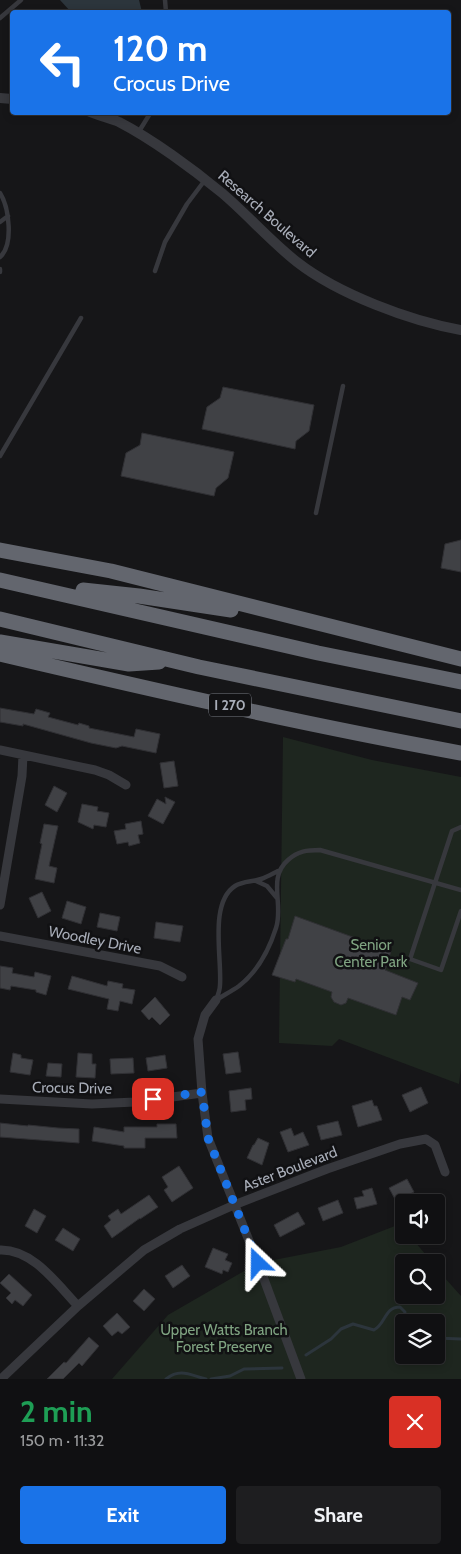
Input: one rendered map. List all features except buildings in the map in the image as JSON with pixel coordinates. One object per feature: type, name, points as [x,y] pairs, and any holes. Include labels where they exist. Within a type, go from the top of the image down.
[{"type":"highway","points":[[0,550],[111,571],[461,658]]},
{"type":"highway","points":[[0,580],[318,653],[461,682]]},
{"type":"highway","points":[[16,583],[138,596],[319,624]]},
{"type":"highway","name":"I 270","points":[[0,619],[175,661],[461,721]]},
{"type":"highway","points":[[0,642],[129,664],[175,661]]},
{"type":"highway","name":"I 270","points":[[0,654],[127,684],[403,743],[461,753]]},
{"type":"street","name":"Research Boulevard","points":[[98,115],[118,122],[138,134],[205,180],[222,193],[282,250],[320,278],[402,315],[461,330]]},
{"type":"street","points":[[0,750],[95,770],[109,775],[126,785]]},
{"type":"street","points":[[0,905],[22,776],[23,755]]},
{"type":"street","name":"Woodley Drive","points":[[0,936],[160,966],[182,977]]},
{"type":"street","points":[[216,1000],[205,1015],[198,1039],[208,1138],[258,1263],[301,1379]]},
{"type":"street","name":"Crocus Drive","points":[[0,1099],[92,1104],[135,1102],[202,1092]]},
{"type":"street","name":"Aster Boulevard","points":[[0,1379],[78,1306],[144,1250],[180,1229],[327,1169],[400,1144],[426,1139],[435,1145],[445,1172]]},
{"type":"street","points":[[0,1250],[21,1254],[42,1268],[78,1306]]},
{"type":"lane","points":[[0,18],[21,0]]},
{"type":"lane","points":[[138,134],[149,115]]},
{"type":"lane","points":[[155,271],[165,242],[187,204],[205,180]]},
{"type":"lane","points":[[0,193],[7,206],[8,216],[7,246],[0,257]]},
{"type":"lane","points":[[0,222],[8,216]]},
{"type":"lane","points":[[0,456],[81,318]]},
{"type":"lane","points":[[316,513],[343,386]]},
{"type":"lane","points":[[461,827],[452,831],[410,959],[441,970],[461,911]]},
{"type":"lane","points":[[216,1000],[220,987],[218,917],[222,902],[228,891],[236,885],[260,880],[278,871],[296,853],[320,850],[461,890]]},
{"type":"lane","points":[[216,1000],[238,986],[252,974],[263,958],[276,928],[279,915],[278,871]]},
{"type":"lane","points":[[254,880],[267,886],[278,899]]},
{"type":"green space","name":"Senior Center Park","points":[[283,737],[372,760],[461,777],[461,1068],[459,1084],[339,1039],[332,1046],[279,1043]]},
{"type":"green space","name":"Upper Watts Branch Forest Preserve","points":[[395,1226],[395,1244],[417,1244],[425,1254],[395,1254],[395,1304],[445,1304],[445,1278],[461,1296],[461,1379],[112,1379],[168,1315],[258,1263],[341,1247]]},
{"type":"shaded area","points":[[60,0],[139,0],[142,10],[69,10]]},
{"type":"waterway","points":[[306,1355],[331,1339],[341,1329],[353,1324],[374,1330],[391,1310],[400,1307],[405,1314]]},
{"type":"waterway","points":[[445,1338],[461,1339]]},
{"type":"waterway","points":[[211,1379],[230,1376],[244,1369],[282,1368]]},
{"type":"waterway","points":[[166,1379],[181,1373],[206,1379]]},
{"type":"route","points":[[153,1099],[202,1092],[208,1138],[258,1263]]}]
